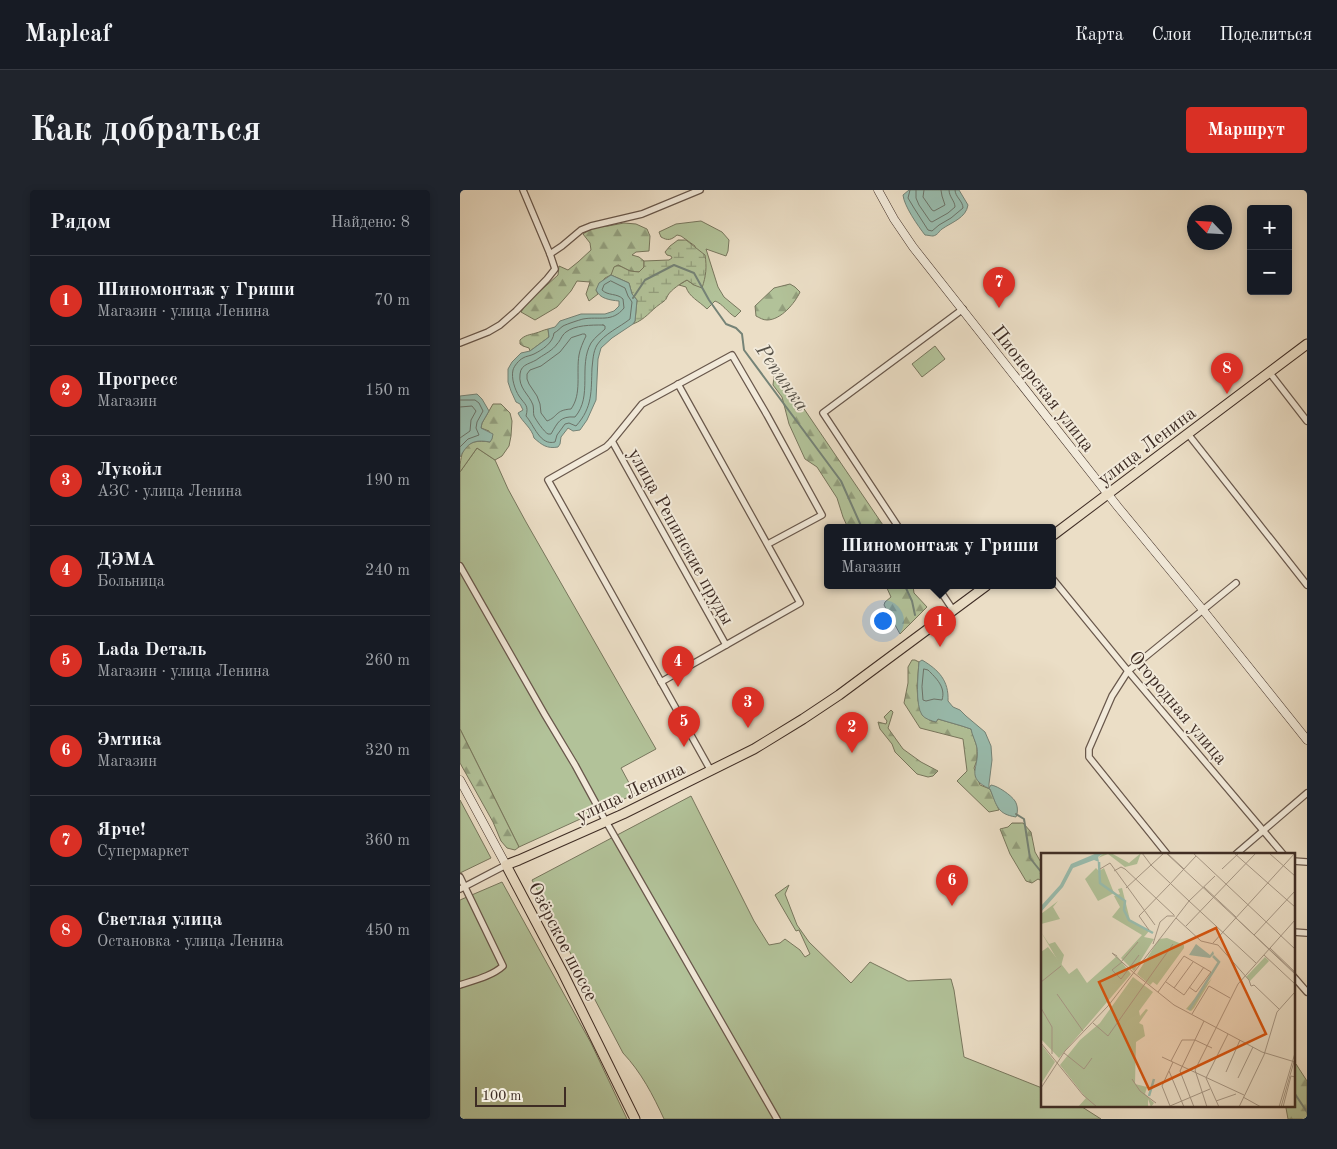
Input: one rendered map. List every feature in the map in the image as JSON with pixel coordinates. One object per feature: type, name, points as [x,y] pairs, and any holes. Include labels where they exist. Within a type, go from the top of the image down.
[{"type":"main road","name":"улица Ленина","points":[[1056,533],[1307,344]]},
{"type":"main road","name":"улица Ленина","points":[[506,865],[607,822],[754,749],[824,705],[982,589]]},
{"type":"main road","name":"Озёрское шоссе","points":[[506,865],[636,1119]]},
{"type":"street","points":[[460,343],[488,332],[500,324],[516,311],[552,275],[555,269],[523,190]]},
{"type":"street","points":[[550,254],[581,230],[642,214],[700,190]]},
{"type":"street","name":"Пионерская улица","points":[[878,190],[907,239],[1107,494],[1307,740]]},
{"type":"street","points":[[896,524],[823,413],[963,309]]},
{"type":"street","name":"улица Репинские пруды","points":[[678,384],[800,603],[661,682],[548,480],[606,447],[642,404],[678,384],[732,355],[822,515],[768,544]]},
{"type":"street","points":[[1269,372],[1307,421]]},
{"type":"street","points":[[1188,434],[1307,586]]},
{"type":"street","name":"улица Репинские пруды","points":[[612,441],[726,645]]},
{"type":"street","points":[[460,566],[777,1119]]},
{"type":"street","name":"Огородная улица","points":[[1056,583],[1282,853]]},
{"type":"street","points":[[1166,853],[1089,757],[1089,749],[1112,696],[1128,671],[1236,583]]},
{"type":"street","points":[[939,589],[953,610]]},
{"type":"street","points":[[661,682],[711,771]]},
{"type":"street","name":"Озёрское шоссе","points":[[460,780],[506,865]]},
{"type":"street","points":[[1237,853],[1307,793]]},
{"type":"street","points":[[1294,861],[1307,862]]},
{"type":"street","points":[[462,887],[506,865]]},
{"type":"street","points":[[460,877],[462,887],[503,966],[479,979],[460,984]]},
{"type":"street","points":[[1294,932],[1307,933]]},
{"type":"street","points":[[1294,977],[1307,992]]},
{"type":"green space","points":[[701,221],[722,232],[729,240],[726,256],[706,249],[718,287],[724,297],[741,311],[735,317],[715,301],[707,309],[692,296],[686,287],[679,285],[687,280],[694,285],[695,246],[681,236],[677,235],[668,239],[661,237],[659,232],[676,224]]},
{"type":"green space","points":[[624,223],[636,224],[647,229],[650,236],[649,251],[636,252],[632,255],[644,261],[644,267],[639,272],[630,271],[618,265],[596,290],[598,294],[589,301],[586,294],[590,282],[577,281],[557,307],[535,320],[521,312],[527,303],[558,275],[559,266],[568,270],[591,250],[590,243],[583,234],[594,227]]},
{"type":"green space","points":[[678,240],[686,240],[705,255],[706,272],[702,288],[687,280],[669,293],[665,300],[645,317],[633,324],[637,300],[632,294],[629,283],[611,275],[614,267],[618,265],[630,271],[639,272],[644,267],[644,261],[669,260],[672,258],[671,256],[665,252]]},
{"type":"green space","points":[[790,284],[800,292],[787,310],[777,317],[767,320],[756,316],[755,306],[774,288]]},
{"type":"green space","points":[[548,329],[549,337],[530,351],[529,348],[520,344],[520,340],[525,336]]},
{"type":"green space","points":[[935,346],[945,359],[922,377],[912,364]]},
{"type":"green space","points":[[775,369],[785,379],[882,524],[846,524],[837,498],[817,467],[805,459],[789,424],[782,397],[773,385]]},
{"type":"green space","points":[[493,404],[501,404],[510,413],[512,421],[509,446],[502,456],[495,460],[477,448],[460,472],[461,457],[466,447],[475,442],[490,442],[489,431],[481,428]]},
{"type":"green space","points":[[477,448],[495,460],[526,522],[656,749],[621,768],[635,794],[519,847],[460,729],[460,472]]},
{"type":"green space","points":[[887,589],[913,589],[914,593],[927,607],[900,634],[884,605],[891,597]]},
{"type":"green space","points":[[912,660],[919,662],[918,701],[929,720],[936,722],[938,719],[971,729],[977,747],[977,760],[974,768],[980,785],[990,789],[999,810],[989,812],[957,781],[967,771],[963,739],[920,728],[904,703],[908,683],[908,667]]},
{"type":"green space","points":[[891,710],[893,712],[888,728],[903,749],[938,771],[933,776],[928,777],[917,774],[895,752],[892,744],[880,729],[878,722],[886,724],[887,721],[884,717]]},
{"type":"green space","points":[[460,729],[519,847],[515,850],[507,848],[501,841],[493,822],[460,763]]},
{"type":"green space","points":[[691,796],[754,921],[769,945],[780,943],[785,939],[800,950],[805,957],[810,954],[799,930],[796,931],[775,895],[789,885],[785,894],[797,925],[809,942],[851,983],[870,962],[908,981],[951,979],[964,1057],[1041,1088],[1041,1106],[1081,1106],[1101,1119],[664,1119],[646,1084],[623,1053],[532,880]]},
{"type":"green space","points":[[460,800],[491,858],[460,873]]},
{"type":"green space","points":[[1012,823],[1023,823],[1031,832],[1035,852],[1041,862],[1041,880],[1038,879],[1032,883],[1026,881],[1010,854],[1000,829],[1008,827]]},
{"type":"green space","points":[[502,882],[591,1043],[627,1119],[460,1119],[460,900]]},
{"type":"green space","points":[[1294,1063],[1307,1081],[1307,1119],[1288,1119],[1285,1106],[1294,1106]]},
{"type":"water","points":[[909,190],[959,190],[968,205],[967,209],[962,216],[936,235],[925,235],[904,200],[903,195]]},
{"type":"water","points":[[611,275],[629,283],[632,294],[637,300],[635,321],[601,348],[598,359],[596,400],[580,430],[573,431],[568,428],[561,437],[558,447],[545,446],[534,438],[518,413],[523,410],[520,404],[516,402],[511,391],[508,382],[508,369],[521,353],[530,351],[549,337],[548,329],[555,327],[560,321],[581,314],[605,314],[614,311],[619,306],[619,301],[603,297],[596,290],[599,283]]},
{"type":"water","points":[[477,394],[489,411],[481,428],[493,434],[492,439],[490,442],[479,441],[472,443],[460,457],[460,396]]},
{"type":"water","points":[[922,660],[942,677],[947,688],[948,701],[953,707],[960,710],[985,732],[991,746],[992,760],[989,788],[991,785],[997,787],[1013,799],[1017,807],[1016,817],[1001,811],[996,805],[990,789],[977,780],[975,772],[977,748],[971,729],[938,719],[934,722],[922,715],[918,704],[917,689],[919,662]]},
{"type":"waterway","name":"Репинка","points":[[633,298],[645,280],[674,265],[694,273],[709,300],[726,324],[736,328],[742,334],[744,350],[841,481],[860,524]]},
{"type":"waterway","name":"Репинка","points":[[906,589],[912,601],[915,615]]},
{"type":"waterway","name":"Репинка","points":[[1016,814],[1024,819],[1030,858],[1041,872]]},
{"type":"waterway","name":"Репинка","points":[[1294,1092],[1307,1112]]},
{"type":"place","name":"Ярче!","points":[[999,308]]},
{"type":"place","name":"Светлая улица","points":[[1227,394]]},
{"type":"place","name":"Шиномонтаж у Гриши","points":[[940,647]]},
{"type":"place","name":"ДЭМА","points":[[678,687]]},
{"type":"place","name":"Лукойл","points":[[748,728]]},
{"type":"place","name":"Lada Dеталь","points":[[684,747]]},
{"type":"place","name":"Прогресс","points":[[852,753]]},
{"type":"place","name":"Эмтика","points":[[952,906]]}]
